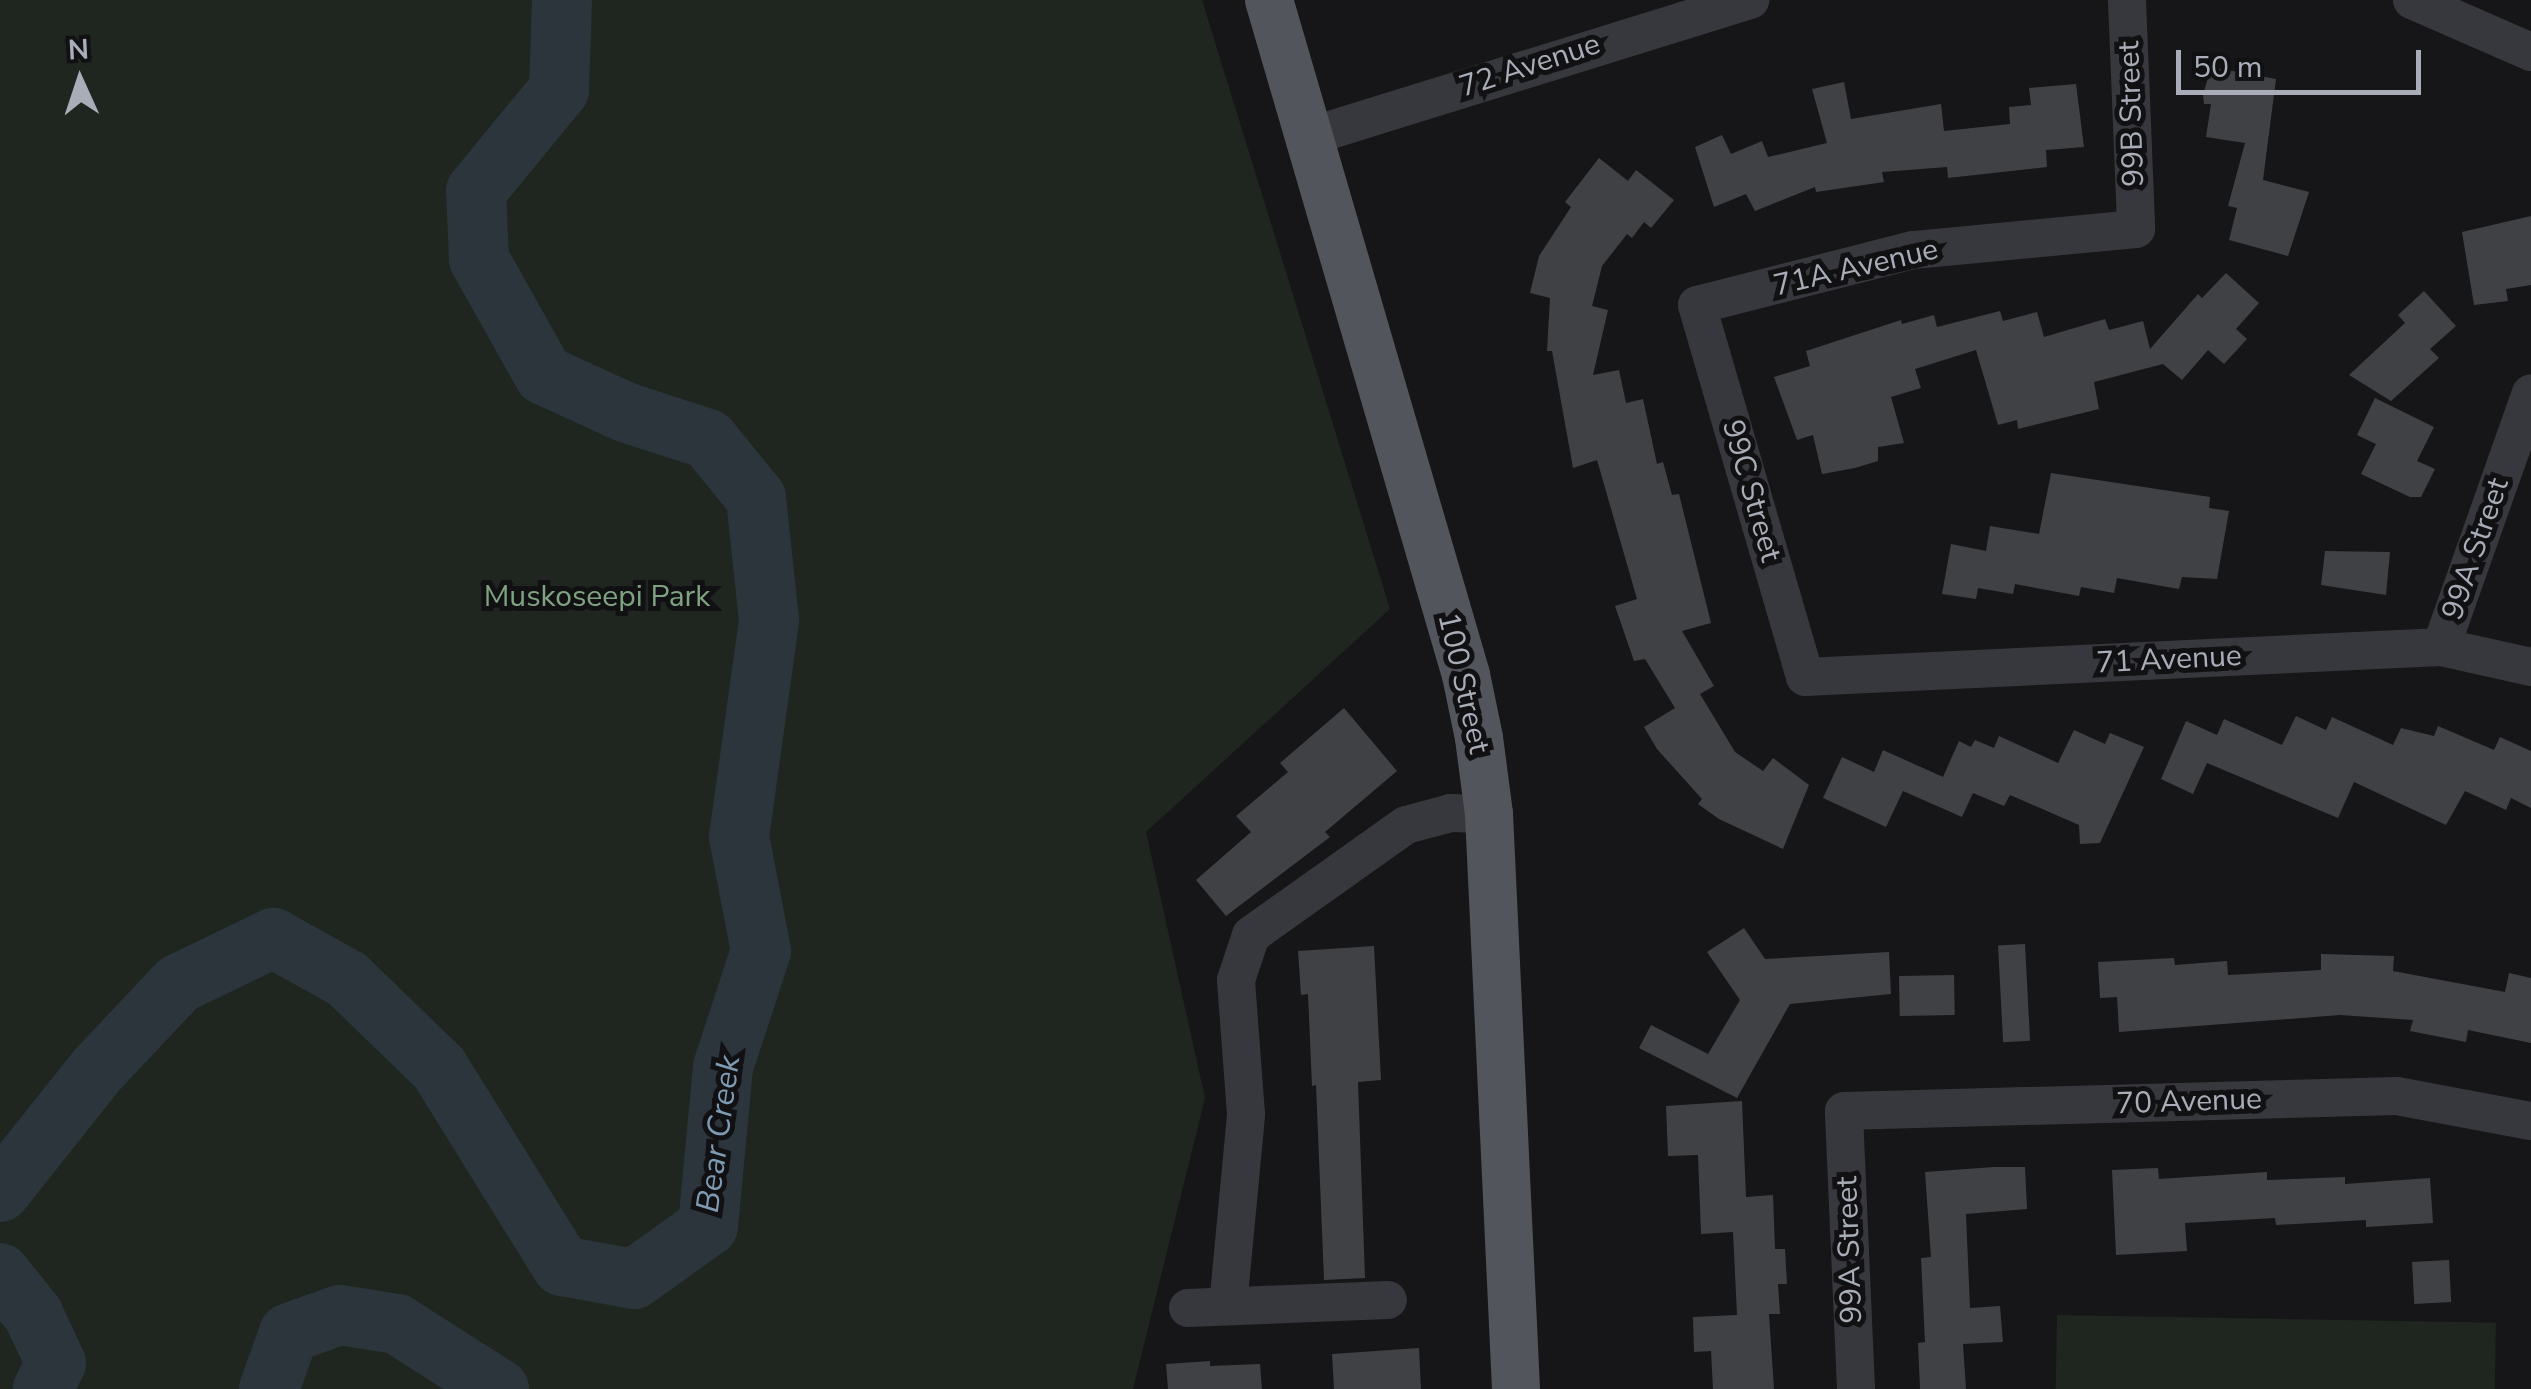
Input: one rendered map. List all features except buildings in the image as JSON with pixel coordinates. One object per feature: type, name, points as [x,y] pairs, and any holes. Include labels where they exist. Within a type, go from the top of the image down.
[{"type":"main road","name":"100 Street","points":[[1269,0],[1466,675],[1489,814],[1516,1389]]},
{"type":"street","name":"72 Avenue","points":[[1311,136],[1688,8],[1750,0]]},
{"type":"street","name":"99B Street","points":[[2127,0],[2136,228]]},
{"type":"street","points":[[2412,0],[2531,52]]},
{"type":"street","name":"71A Avenue","points":[[1697,305],[1913,250],[2136,228]]},
{"type":"street","name":"99C Street","points":[[1697,305],[1805,677]]},
{"type":"street","name":"99A Street","points":[[2441,648],[2531,394]]},
{"type":"street","name":"71 Avenue","points":[[1805,677],[2441,648],[2531,667]]},
{"type":"street","points":[[1228,1306],[1246,1114],[1236,980],[1251,935],[1406,825],[1451,814],[1489,814]]},
{"type":"street","name":"70 Avenue","points":[[1844,1111],[2397,1096],[2531,1121]]},
{"type":"street","name":"99A Street","points":[[1844,1111],[1856,1389]]},
{"type":"street","points":[[1188,1308],[1388,1300]]},
{"type":"green space","name":"Muskoseepi Park","points":[[0,0],[1202,0],[1390,609],[1146,832],[1205,1098],[1133,1389],[0,1389]]},
{"type":"green space","points":[[2057,1315],[2496,1323],[2495,1389],[2056,1389]]},
{"type":"waterway","name":"Bear Creek","points":[[0,1192],[98,1069],[178,984],[273,938],[347,979],[439,1068],[562,1266],[634,1279],[708,1226],[723,1067],[761,951],[739,837],[769,620],[756,498],[708,439],[625,412],[544,375],[479,259],[476,191],[559,90],[562,0]]},
{"type":"waterway","name":"Bear Creek","points":[[0,1273],[33,1314],[56,1363],[43,1389]]},
{"type":"waterway","name":"Bear Creek","points":[[269,1389],[289,1333],[340,1315],[397,1324],[499,1389]]}]
